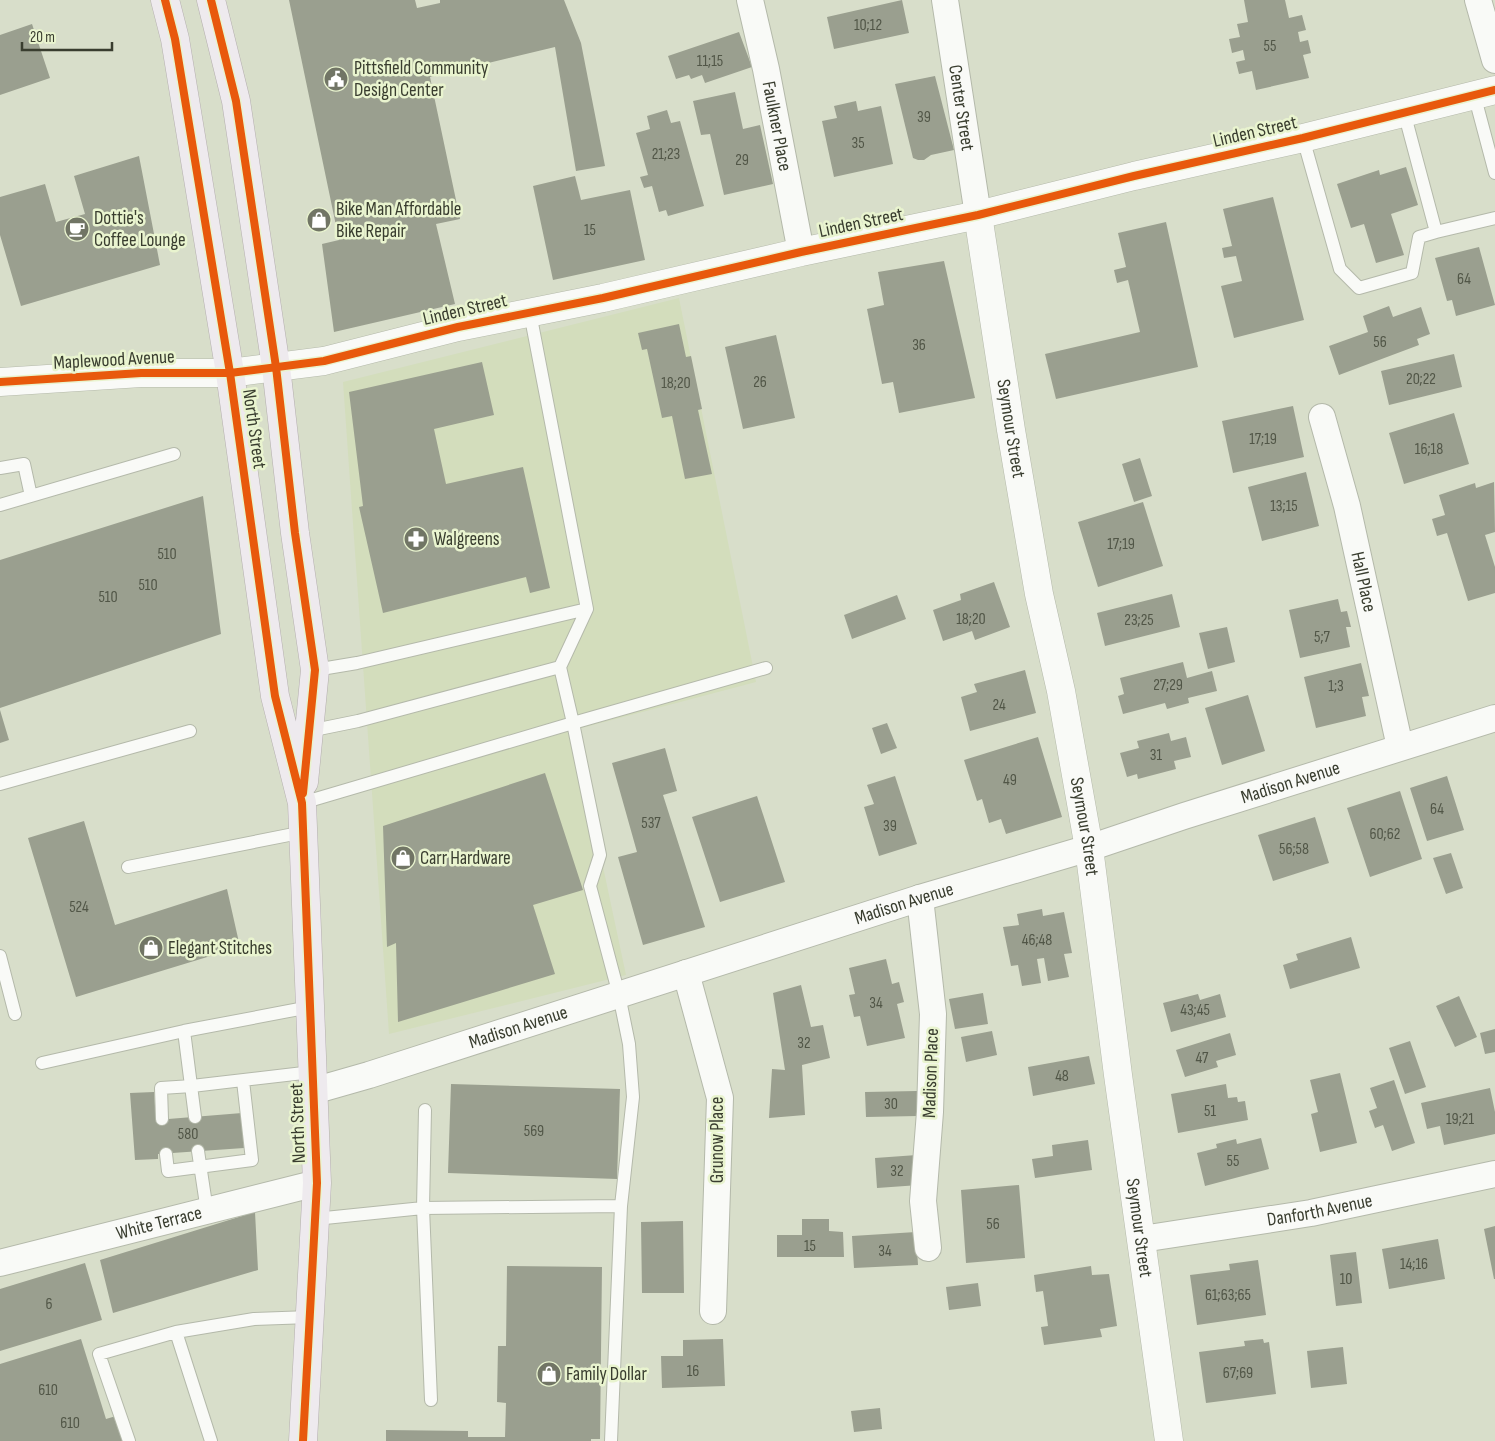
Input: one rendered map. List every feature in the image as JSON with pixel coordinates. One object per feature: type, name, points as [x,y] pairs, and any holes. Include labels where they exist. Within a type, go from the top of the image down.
[{"type":"main road","name":"North Street","points":[[165,0],[175,39],[230,373],[275,696],[302,804]]},
{"type":"main road","name":"North Street","points":[[211,0],[236,100],[276,367],[295,533],[314,670],[302,804],[317,1184],[303,1441]]},
{"type":"street","name":"Faulkner Place","points":[[750,0],[766,69],[801,252]]},
{"type":"street","name":"Center Street","points":[[945,0],[978,215]]},
{"type":"street","points":[[1478,0],[1495,60]]},
{"type":"street","name":"Linden Street","points":[[230,373],[324,361],[458,327],[603,298],[801,252],[978,215],[1134,176],[1303,138],[1485,92]]},
{"type":"street","name":"Seymour Street","points":[[978,215],[1011,430],[1039,594],[1060,690],[1089,848],[1118,1075],[1169,1441]]},
{"type":"street","name":"Maplewood Avenue","points":[[0,382],[142,373],[230,373]]},
{"type":"street","name":"Hall Place","points":[[1322,417],[1347,506],[1400,747]]},
{"type":"street","name":"Madison Avenue","points":[[312,1082],[331,1087],[920,898],[1089,848],[1184,816],[1495,718]]},
{"type":"street","name":"Madison Place","points":[[920,898],[933,1014],[930,1112],[923,1201],[928,1248]]},
{"type":"street","name":"Grunow Place","points":[[686,973],[720,1098],[713,1311]]},
{"type":"street","name":"Danforth Avenue","points":[[1142,1239],[1311,1213],[1495,1174]]},
{"type":"street","name":"White Terrace","points":[[0,1264],[317,1184]]},
{"type":"lane","points":[[1485,92],[1495,173]]},
{"type":"lane","points":[[1404,112],[1436,232]]},
{"type":"lane","points":[[1303,138],[1340,269],[1359,288],[1412,273],[1419,237],[1495,218]]},
{"type":"lane","points":[[530,312],[587,609],[560,667],[600,855],[590,886],[619,995],[629,1044],[633,1097],[621,1206],[611,1441]]},
{"type":"lane","points":[[0,505],[174,454]]},
{"type":"lane","points":[[0,468],[24,464],[31,496]]},
{"type":"lane","points":[[314,670],[357,663],[587,609]]},
{"type":"lane","points":[[309,731],[358,722],[560,667]]},
{"type":"lane","points":[[302,804],[573,723],[766,668]]},
{"type":"lane","points":[[0,784],[190,731]]},
{"type":"lane","points":[[128,867],[304,832]]},
{"type":"lane","points":[[0,956],[15,1014]]},
{"type":"lane","points":[[42,1063],[184,1031],[310,1006]]},
{"type":"lane","points":[[184,1031],[195,1117]]},
{"type":"lane","points":[[162,1119],[161,1088],[242,1081],[312,1082]]},
{"type":"lane","points":[[166,1154],[168,1171],[252,1160],[242,1081]]},
{"type":"lane","points":[[425,1110],[423,1208],[430,1400]]},
{"type":"lane","points":[[198,1151],[207,1211]]},
{"type":"lane","points":[[315,1219],[423,1208],[621,1206]]},
{"type":"lane","points":[[129,1441],[99,1354],[176,1332],[254,1319],[310,1317]]},
{"type":"lane","points":[[176,1332],[210,1441]]},
{"type":"shaded area","points":[[679,298],[756,682],[574,730],[626,975],[389,1034],[343,382]]},
{"type":"building","points":[[289,0],[415,0],[417,8],[440,3],[440,0],[564,0],[581,43],[605,166],[576,171],[555,47],[430,77],[460,219],[436,224],[455,304],[334,332],[322,244],[339,240]]},
{"type":"building","points":[[902,0],[909,33],[834,49],[827,17]]},
{"type":"building","points":[[1244,0],[1285,0],[1289,18],[1302,15],[1306,30],[1298,32],[1300,42],[1308,40],[1311,53],[1303,55],[1309,78],[1256,90],[1252,71],[1239,74],[1236,62],[1245,60],[1243,50],[1232,53],[1229,39],[1240,37],[1237,24],[1248,22]]},
{"type":"building","points":[[32,24],[50,78],[0,95],[0,35]]},
{"type":"building","points":[[739,32],[752,67],[705,83],[702,75],[691,79],[689,75],[676,79],[668,56]]},
{"type":"building","points":[[935,76],[954,150],[931,155],[924,160],[918,160],[913,158],[895,84]]},
{"type":"building","points":[[735,92],[743,129],[760,125],[773,184],[724,195],[710,134],[701,135],[693,101]]},
{"type":"building","points":[[856,101],[858,111],[881,106],[893,164],[834,177],[822,121],[837,118],[834,106]]},
{"type":"building","points":[[667,110],[671,123],[680,121],[704,206],[668,216],[666,210],[659,212],[652,186],[644,188],[640,177],[648,175],[636,133],[650,129],[647,116]]},
{"type":"building","name":"Dottie's Coffee Lounge","points":[[139,156],[160,265],[21,306],[0,235],[0,197],[45,184],[56,222],[85,214],[74,176]]},
{"type":"building","points":[[1406,167],[1418,205],[1391,214],[1404,255],[1376,263],[1364,224],[1351,228],[1337,184],[1379,170],[1380,175]]},
{"type":"building","points":[[575,176],[581,200],[630,190],[645,260],[553,280],[533,186]]},
{"type":"building","points":[[1273,197],[1304,320],[1234,338],[1221,286],[1242,281],[1236,256],[1224,258],[1222,248],[1232,246],[1223,209]]},
{"type":"building","points":[[1166,222],[1198,367],[1056,399],[1045,354],[1140,332],[1128,280],[1117,283],[1114,270],[1126,267],[1118,233]]},
{"type":"building","points":[[1479,247],[1495,305],[1456,316],[1452,300],[1447,301],[1435,258]]},
{"type":"building","points":[[944,261],[975,398],[899,413],[893,382],[882,384],[867,309],[884,305],[878,272]]},
{"type":"building","points":[[1389,306],[1393,317],[1421,307],[1430,334],[1417,339],[1419,345],[1339,375],[1329,346],[1368,332],[1363,316]]},
{"type":"building","points":[[679,324],[686,357],[691,356],[702,409],[698,410],[712,474],[685,479],[672,416],[662,418],[647,349],[642,350],[638,333]]},
{"type":"building","points":[[776,335],[795,418],[743,429],[725,347]]},
{"type":"building","points":[[1454,354],[1462,387],[1389,405],[1381,371]]},
{"type":"building","points":[[482,362],[494,415],[434,429],[446,484],[523,467],[550,588],[530,593],[526,577],[383,613],[359,507],[363,506],[349,392]]},
{"type":"building","points":[[1293,406],[1304,457],[1233,473],[1222,421]]},
{"type":"building","points":[[1454,413],[1469,464],[1404,484],[1389,433]]},
{"type":"building","points":[[1140,458],[1152,496],[1134,502],[1122,464]]},
{"type":"building","points":[[1306,472],[1319,526],[1262,541],[1248,487]]},
{"type":"building","points":[[1494,482],[1495,532],[1485,535],[1495,567],[1495,593],[1468,601],[1447,533],[1437,536],[1432,519],[1445,515],[1439,495],[1475,483],[1476,488]]},
{"type":"building","points":[[203,496],[221,634],[0,708],[0,560]]},
{"type":"building","points":[[1143,502],[1163,566],[1098,587],[1078,522]]},
{"type":"building","points":[[994,582],[1010,627],[975,640],[972,631],[943,641],[933,610],[961,600],[960,594]]},
{"type":"building","points":[[1172,594],[1180,627],[1105,646],[1097,613]]},
{"type":"building","points":[[897,595],[906,619],[852,639],[844,615]]},
{"type":"building","points":[[1338,599],[1341,612],[1347,611],[1351,627],[1346,627],[1350,647],[1300,658],[1289,610]]},
{"type":"building","points":[[1227,627],[1235,662],[1208,669],[1199,633]]},
{"type":"building","points":[[1183,662],[1187,678],[1212,671],[1217,691],[1188,698],[1189,703],[1167,709],[1165,703],[1123,714],[1118,696],[1124,694],[1120,678]]},
{"type":"building","points":[[1361,663],[1369,696],[1362,697],[1366,716],[1316,728],[1304,677]]},
{"type":"building","points":[[1025,670],[1036,713],[970,731],[961,697],[977,692],[974,684]]},
{"type":"building","points":[[1248,695],[1265,751],[1222,765],[1205,708]]},
{"type":"building","points":[[0,710],[9,740],[0,743]]},
{"type":"building","points":[[887,723],[897,748],[881,754],[872,728]]},
{"type":"building","points":[[1169,733],[1171,741],[1186,737],[1191,757],[1174,761],[1176,769],[1138,779],[1137,774],[1127,777],[1120,753],[1139,748],[1137,741]]},
{"type":"building","points":[[1038,737],[1062,817],[1006,834],[1001,819],[989,823],[982,799],[977,801],[964,760]]},
{"type":"building","points":[[665,748],[677,791],[663,795],[705,927],[643,945],[618,857],[637,852],[612,763]]},
{"type":"building","points":[[545,773],[583,890],[533,905],[555,974],[398,1022],[396,943],[387,947],[383,826]]},
{"type":"building","points":[[895,776],[917,844],[879,856],[864,807],[874,804],[867,785]]},
{"type":"building","points":[[1447,776],[1464,830],[1427,841],[1410,788]]},
{"type":"building","points":[[1400,791],[1422,859],[1370,877],[1347,808]]},
{"type":"building","points":[[757,796],[785,882],[720,902],[692,817]]},
{"type":"building","points":[[1315,817],[1329,863],[1273,881],[1258,835]]},
{"type":"building","points":[[84,821],[115,925],[227,889],[240,947],[76,997],[28,838]]},
{"type":"building","points":[[1451,853],[1463,888],[1446,894],[1433,858]]},
{"type":"building","points":[[1042,909],[1043,916],[1064,912],[1072,953],[1064,954],[1069,977],[1048,981],[1044,958],[1037,959],[1041,983],[1022,986],[1018,965],[1011,966],[1003,927],[1019,925],[1017,914]]},
{"type":"building","points":[[1351,937],[1360,968],[1290,989],[1283,965],[1298,960],[1296,954]]},
{"type":"building","points":[[886,959],[892,984],[899,982],[904,1002],[897,1004],[905,1038],[867,1046],[860,1016],[854,1017],[849,995],[855,994],[849,968]]},
{"type":"building","points":[[801,985],[811,1027],[823,1025],[830,1058],[802,1065],[805,1115],[769,1118],[772,1069],[785,1070],[773,993]]},
{"type":"building","points":[[983,993],[988,1024],[955,1029],[949,999]]},
{"type":"building","points":[[1198,994],[1200,1000],[1220,994],[1226,1017],[1171,1032],[1163,1003]]},
{"type":"building","points":[[1459,996],[1477,1037],[1455,1047],[1436,1006]]},
{"type":"building","points":[[1495,1029],[1495,1052],[1485,1054],[1480,1033]]},
{"type":"building","points":[[992,1031],[997,1055],[966,1062],[961,1037]]},
{"type":"building","points":[[1230,1033],[1236,1055],[1216,1061],[1218,1067],[1185,1077],[1176,1050]]},
{"type":"building","points":[[1410,1041],[1426,1087],[1405,1094],[1389,1048]]},
{"type":"building","points":[[1089,1056],[1095,1084],[1033,1096],[1028,1067]]},
{"type":"building","points":[[1340,1073],[1357,1143],[1320,1152],[1311,1114],[1318,1112],[1310,1080]]},
{"type":"building","points":[[1394,1080],[1415,1143],[1392,1151],[1383,1125],[1375,1128],[1369,1111],[1377,1108],[1370,1088]]},
{"type":"building","points":[[451,1084],[620,1089],[617,1179],[448,1173]]},
{"type":"building","points":[[1226,1084],[1228,1098],[1237,1097],[1238,1102],[1245,1101],[1248,1120],[1178,1133],[1171,1094]]},
{"type":"building","points":[[1490,1088],[1495,1112],[1495,1134],[1444,1145],[1440,1126],[1427,1129],[1421,1103]]},
{"type":"building","points":[[917,1091],[918,1116],[866,1117],[865,1092]]},
{"type":"building","points":[[154,1092],[156,1120],[242,1113],[244,1148],[158,1154],[158,1159],[135,1160],[130,1093]]},
{"type":"building","points":[[1261,1138],[1269,1169],[1205,1186],[1197,1153],[1217,1148],[1216,1144],[1236,1139],[1237,1144]]},
{"type":"building","points":[[1088,1140],[1092,1170],[1035,1178],[1032,1159],[1053,1156],[1052,1145]]},
{"type":"building","points":[[917,1155],[919,1185],[877,1188],[875,1158]]},
{"type":"building","points":[[1019,1185],[1025,1258],[966,1263],[961,1190]]},
{"type":"building","points":[[255,1212],[258,1270],[113,1313],[100,1260]]},
{"type":"building","points":[[802,1219],[829,1219],[829,1231],[843,1232],[844,1257],[777,1257],[777,1235],[802,1235]]},
{"type":"building","points":[[683,1221],[684,1293],[642,1293],[641,1222]]},
{"type":"building","points":[[1495,1226],[1495,1279],[1494,1279],[1484,1229]]},
{"type":"building","points":[[916,1232],[918,1265],[854,1268],[852,1236]]},
{"type":"building","points":[[1438,1239],[1445,1279],[1389,1289],[1382,1249]]},
{"type":"building","points":[[1356,1252],[1362,1303],[1336,1306],[1330,1255]]},
{"type":"building","points":[[1258,1260],[1266,1315],[1197,1325],[1190,1275],[1230,1270],[1229,1264]]},
{"type":"building","points":[[85,1263],[102,1320],[0,1351],[0,1289]]},
{"type":"building","name":"Family Dollar","points":[[507,1266],[602,1267],[600,1439],[591,1439],[591,1441],[386,1441],[386,1430],[468,1431],[468,1437],[505,1437],[506,1403],[497,1402],[498,1346],[506,1346]]},
{"type":"building","points":[[1091,1266],[1092,1275],[1109,1274],[1117,1326],[1100,1329],[1102,1337],[1044,1345],[1041,1327],[1048,1326],[1043,1291],[1036,1292],[1034,1275]]},
{"type":"building","points":[[978,1283],[981,1306],[949,1310],[946,1287]]},
{"type":"building","points":[[81,1339],[106,1419],[116,1416],[124,1441],[0,1441],[0,1364]]},
{"type":"building","points":[[723,1339],[725,1386],[662,1388],[661,1356],[683,1356],[683,1340]]},
{"type":"building","points":[[1263,1339],[1264,1343],[1269,1342],[1276,1394],[1206,1403],[1199,1352],[1245,1346],[1244,1341]]},
{"type":"building","points":[[1343,1347],[1347,1384],[1311,1388],[1307,1351]]},
{"type":"building","points":[[880,1408],[882,1429],[854,1432],[851,1411]]},
{"type":"cycle path","points":[[165,0],[175,39],[230,373],[275,696],[302,803],[317,1183],[303,1441]]},
{"type":"cycle path","points":[[211,0],[236,101],[276,367],[295,533],[315,670],[303,793]]},
{"type":"cycle path","points":[[0,382],[141,373],[230,373],[324,361],[458,327],[603,298],[801,252],[978,215],[1134,176],[1303,138],[1495,90]]},
{"type":"place","name":"Pittsfield Community Design Center","points":[[336,79]]},
{"type":"place","name":"Bike Man Affordable Bike Repair","points":[[319,220]]},
{"type":"place","name":"Dottie's Coffee Lounge","points":[[77,229]]},
{"type":"place","name":"Walgreens","points":[[416,539]]},
{"type":"place","name":"Carr Hardware","points":[[403,858]]},
{"type":"place","name":"Elegant Stitches","points":[[151,948]]},
{"type":"place","name":"Family Dollar","points":[[549,1374]]}]
